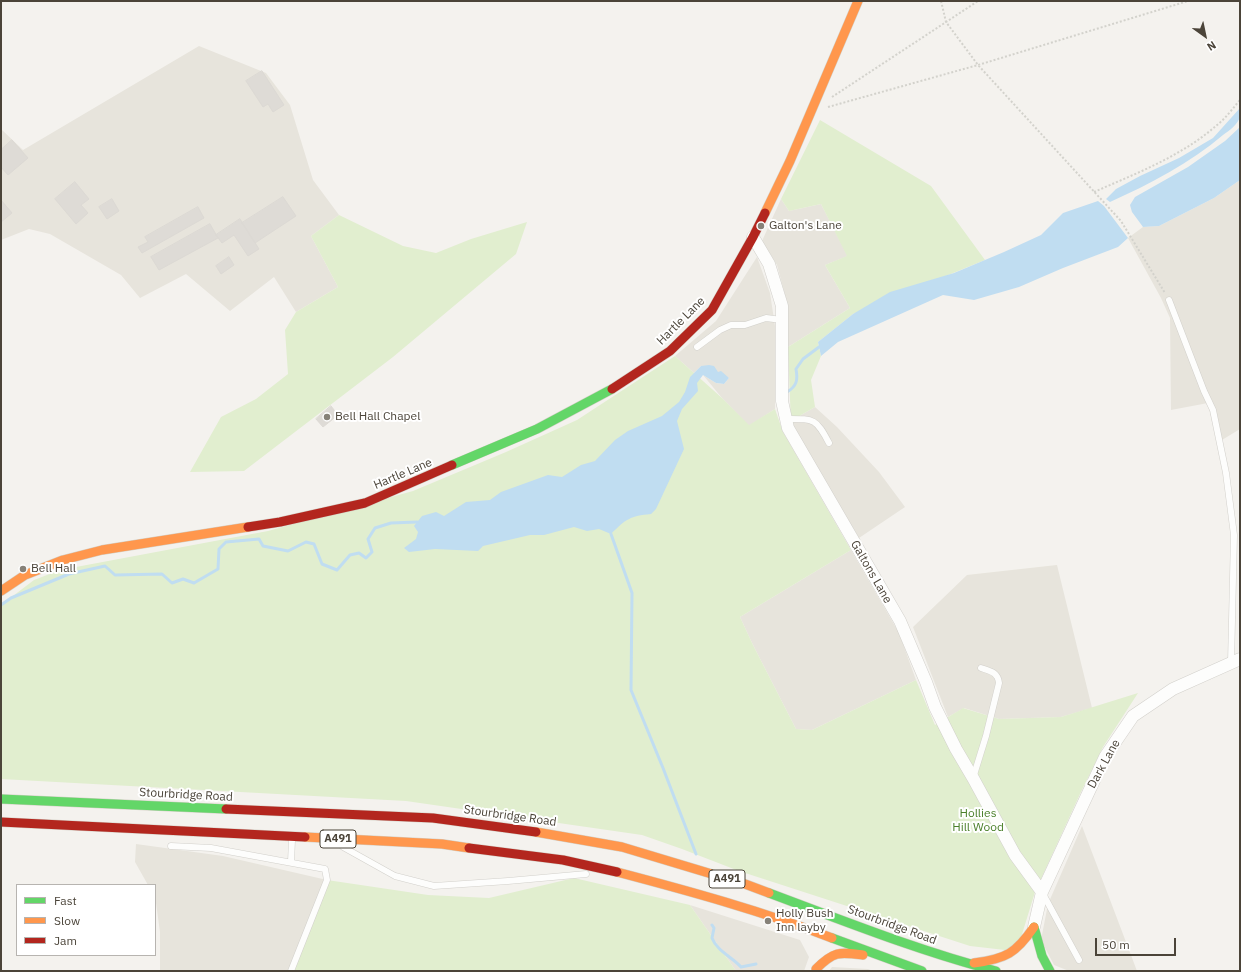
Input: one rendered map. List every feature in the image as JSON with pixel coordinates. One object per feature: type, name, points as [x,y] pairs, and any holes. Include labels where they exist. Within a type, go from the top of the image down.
[{"type":"main road","name":"Hartle Lane","points":[[1,591],[25,575],[63,560],[102,550],[280,522],[365,503],[537,429],[617,386],[670,352],[712,310],[753,237],[790,161],[858,1]]},
{"type":"main road","name":"Stourbridge Road","points":[[1,799],[433,818],[563,836],[622,847],[745,884],[887,937],[965,963],[996,971]]},
{"type":"main road","points":[[1,816],[14,823]]},
{"type":"main road","name":"A491","points":[[1,822],[442,844],[563,860],[610,870],[682,889],[801,926],[922,971]]},
{"type":"main road","points":[[801,926],[809,939]]},
{"type":"main road","points":[[965,963],[989,962],[1009,956],[1023,945],[1034,927]]},
{"type":"main road","points":[[1034,927],[1042,956],[1050,971]]},
{"type":"main road","points":[[815,966],[831,955],[840,952],[878,955]]},
{"type":"street","name":"Galtons Lane","points":[[753,237],[769,264],[782,306],[782,400],[788,428],[900,621],[935,707],[956,749],[1015,855],[1042,892]]},
{"type":"street","name":"Dark Lane","points":[[1034,927],[1042,892],[1105,757],[1133,716],[1173,689],[1236,661]]},
{"type":"lane","points":[[1169,300],[1204,391],[1213,410],[1226,473],[1234,535],[1236,661]]},
{"type":"lane","points":[[697,347],[720,330],[732,325],[745,325],[766,318],[782,320]]},
{"type":"lane","points":[[786,420],[806,419],[816,422],[829,443]]},
{"type":"lane","points":[[973,778],[986,736],[999,683],[999,677],[995,673],[981,668]]},
{"type":"lane","points":[[292,836],[292,862]]},
{"type":"lane","points":[[332,838],[374,866],[395,876],[434,886],[593,873],[610,870]]},
{"type":"lane","points":[[171,846],[211,848],[325,869],[327,880],[291,971]]},
{"type":"lane","points":[[1042,892],[1079,960]]},
{"type":"path","points":[[942,1],[946,22],[978,65],[1120,221],[1169,300]]},
{"type":"path","points":[[831,98],[978,1]]},
{"type":"path","points":[[812,111],[978,65],[1188,1]]},
{"type":"path","points":[[1094,192],[1149,168],[1184,149],[1218,124],[1240,100]]},
{"type":"shaded area","points":[[199,46],[266,73],[290,105],[313,180],[339,215],[311,236],[338,287],[296,312],[274,277],[230,311],[186,274],[140,298],[121,275],[50,234],[29,229],[1,240],[1,129],[23,150]]},
{"type":"shaded area","points":[[1240,180],[1240,429],[1217,443],[1208,403],[1171,410],[1170,318],[1161,298],[1128,238],[1143,227],[1159,226],[1214,198]]},
{"type":"shaded area","points":[[781,199],[789,211],[821,204],[848,256],[825,265],[850,308],[788,347],[787,302],[777,265],[762,241]]},
{"type":"shaded area","points":[[757,257],[770,293],[775,326],[775,409],[749,426],[722,398],[703,375],[716,383],[724,384],[729,378],[701,366],[694,373],[675,356],[716,321]]},
{"type":"shaded area","points":[[815,407],[837,427],[879,472],[905,507],[859,538],[791,425],[801,415]]},
{"type":"shaded area","points":[[851,550],[899,633],[916,680],[812,730],[796,729],[740,617]]},
{"type":"shaded area","points":[[1057,565],[1092,708],[1061,717],[999,719],[964,708],[948,717],[913,627],[967,575]]},
{"type":"shaded area","points":[[1082,826],[1137,971],[1069,971],[1054,965],[1041,940],[1048,904]]},
{"type":"shaded area","points":[[136,844],[223,856],[327,880],[292,971],[160,971],[160,932],[156,903],[156,884],[147,884],[135,862]]},
{"type":"shaded area","points":[[690,905],[800,940],[809,957],[804,971],[736,971]]},
{"type":"shaded area","points":[[832,967],[868,969],[873,971],[829,971]]},
{"type":"green space","points":[[820,120],[931,186],[985,260],[853,314],[818,342],[821,356],[811,380],[815,407],[801,415],[791,425],[788,347],[850,308],[825,265],[847,256],[821,204],[789,211],[781,199]]},
{"type":"green space","points":[[339,215],[403,246],[436,253],[471,239],[527,222],[516,254],[393,357],[244,471],[190,472],[221,417],[256,399],[288,374],[285,330],[296,312],[338,287],[311,236]]},
{"type":"green space","name":"Hollies Hill Wood","points":[[675,356],[722,398],[749,425],[775,409],[783,432],[851,550],[740,617],[796,729],[812,730],[916,680],[935,725],[963,708],[999,719],[1061,717],[1138,693],[1103,747],[1080,794],[1035,892],[1019,944],[1005,950],[970,946],[739,871],[642,835],[406,801],[1,779],[1,605],[34,580],[60,570],[268,531],[413,491],[577,420]]},
{"type":"green space","points":[[574,878],[690,905],[736,971],[292,971],[327,880],[428,895],[489,898]]},
{"type":"water","points":[[1240,108],[1239,120],[1235,125],[1197,155],[1140,188],[1110,202],[1106,199],[1116,189],[1179,158],[1213,138]]},
{"type":"water","points":[[1240,127],[1240,180],[1214,198],[1159,226],[1143,227],[1132,212],[1130,205],[1135,197],[1188,167],[1225,141]]},
{"type":"water","points":[[1098,201],[1104,206],[1128,238],[1118,247],[1019,287],[974,300],[943,295],[838,342],[821,356],[818,342],[853,314],[890,292],[954,273],[1004,252],[1041,235],[1063,213]]},
{"type":"water","points":[[701,366],[714,366],[718,372],[721,371],[729,378],[724,384],[716,383],[703,375],[697,383],[698,391],[682,409],[677,421],[684,449],[656,509],[651,514],[629,519],[611,534],[599,529],[587,531],[574,527],[544,535],[530,535],[483,546],[478,551],[435,549],[409,552],[404,548],[416,539],[418,532],[414,526],[422,516],[436,512],[444,516],[466,502],[490,500],[501,492],[548,475],[562,477],[581,465],[595,461],[615,440],[628,431],[662,416],[679,402],[685,392],[690,377]]},
{"type":"building","points":[[262,71],[284,105],[273,112],[268,104],[263,107],[246,81]]},
{"type":"building","points":[[12,140],[28,158],[8,175],[1,167],[1,150]]},
{"type":"building","points":[[75,182],[89,199],[81,205],[88,213],[76,224],[55,199]]},
{"type":"building","points":[[283,197],[296,216],[255,243],[242,223]]},
{"type":"building","points":[[112,199],[119,211],[107,219],[99,207]]},
{"type":"building","points":[[1,200],[12,213],[1,222]]},
{"type":"building","points":[[198,207],[204,218],[142,253],[138,247],[148,242],[145,237]]},
{"type":"building","points":[[240,219],[259,249],[248,256],[234,235],[222,243],[216,235]]},
{"type":"building","points":[[210,224],[218,238],[159,270],[151,257]]},
{"type":"building","points":[[229,257],[234,265],[221,274],[216,266]]},
{"type":"building","name":"Bell Hall Chapel","points":[[331,406],[338,415],[323,427],[316,419]]},
{"type":"waterway","points":[[787,392],[795,385],[797,380],[796,369],[803,359],[819,347]]},
{"type":"waterway","points":[[1,605],[11,598],[69,574],[105,566],[115,575],[162,574],[172,583],[183,579],[194,583],[218,569],[219,549],[226,542],[259,539],[263,546],[288,551],[306,542],[314,544],[322,564],[337,570],[350,555],[359,553],[366,558],[372,552],[368,539],[375,528],[391,523],[417,522]]},
{"type":"waterway","points":[[611,534],[632,593],[631,690],[696,854]]},
{"type":"waterway","points":[[712,925],[714,928],[712,938],[717,947],[741,967],[756,964]]},
{"type":"traffic: fast","points":[[452,465],[537,429],[612,389]]},
{"type":"traffic: fast","points":[[1,799],[226,809]]},
{"type":"traffic: fast","points":[[769,893],[910,945],[996,971]]},
{"type":"traffic: fast","points":[[1034,927],[1042,956],[1050,971]]},
{"type":"traffic: fast","points":[[832,938],[922,971]]},
{"type":"traffic: slow","points":[[765,213],[790,161],[858,1]]},
{"type":"traffic: slow","points":[[1,591],[25,575],[63,560],[102,550],[248,527]]},
{"type":"traffic: slow","points":[[536,832],[622,847],[745,884],[769,893]]},
{"type":"traffic: slow","points":[[305,837],[442,844],[469,848]]},
{"type":"traffic: slow","points":[[617,872],[752,910],[832,938]]},
{"type":"traffic: slow","points":[[974,963],[1002,957],[1016,949],[1034,927]]},
{"type":"traffic: slow","points":[[816,969],[822,963],[837,954],[848,953],[863,955]]},
{"type":"traffic: jam","points":[[612,389],[670,351],[712,310],[765,213]]},
{"type":"traffic: jam","points":[[248,527],[280,522],[365,503],[452,465]]},
{"type":"traffic: jam","points":[[226,809],[433,818],[536,832]]},
{"type":"traffic: jam","points":[[1,822],[305,837]]},
{"type":"traffic: jam","points":[[469,848],[563,860],[617,872]]},
{"type":"place","name":"Galton's Lane","points":[[761,226]]},
{"type":"place","name":"Bell Hall Chapel","points":[[327,417]]},
{"type":"place","name":"Bell Hall","points":[[23,569]]},
{"type":"place","name":"Holly Bush Inn layby","points":[[768,921]]}]
